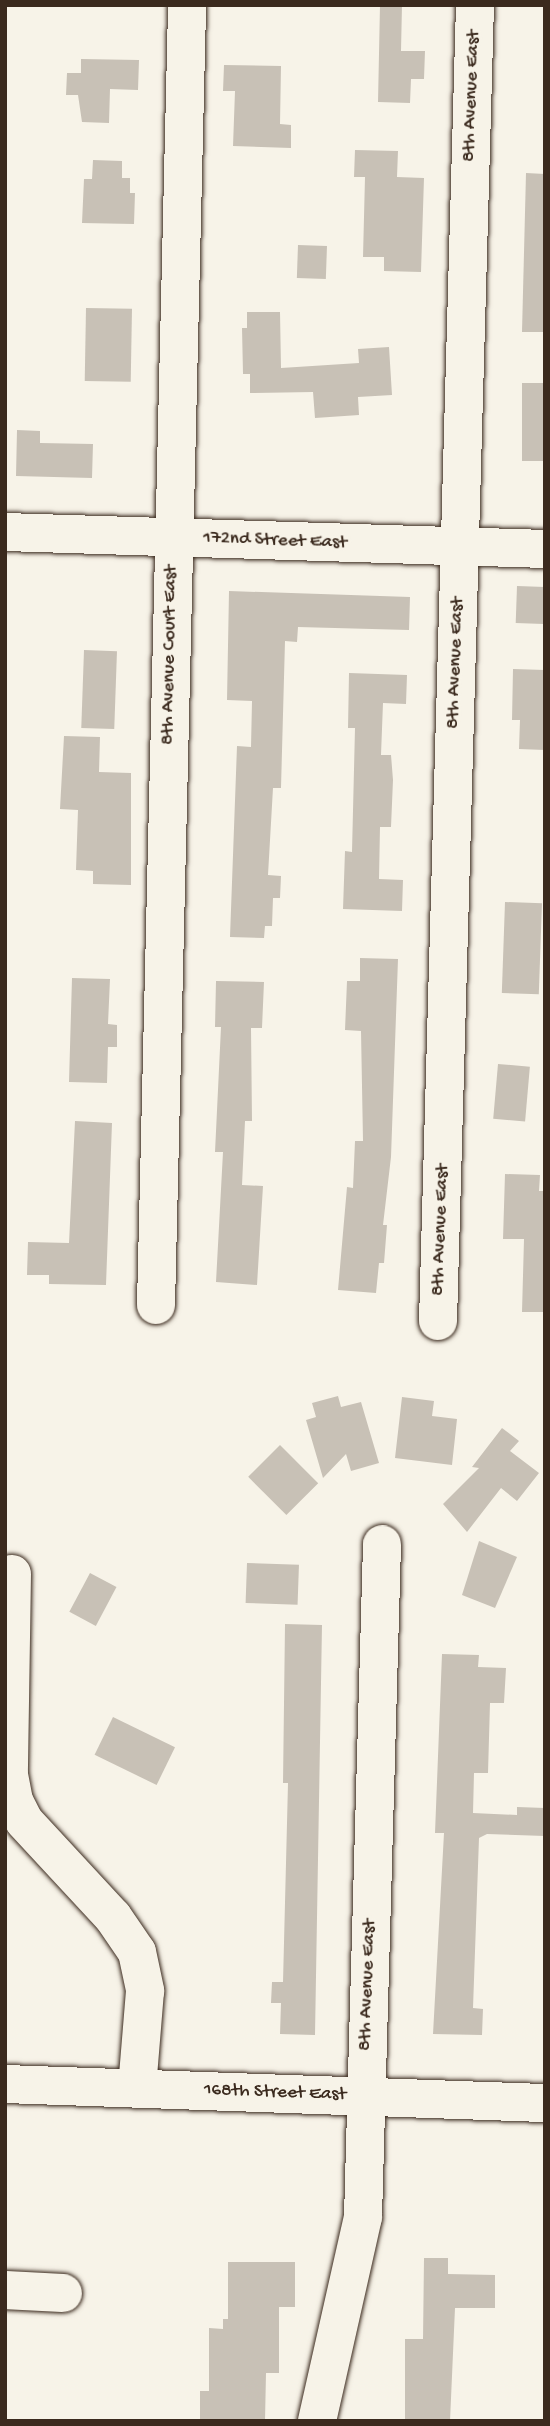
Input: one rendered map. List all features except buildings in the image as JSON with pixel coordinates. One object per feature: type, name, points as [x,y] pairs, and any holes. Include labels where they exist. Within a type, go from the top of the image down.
[{"type":"street","name":"8th Avenue Court East","points":[[156,1305],[172,538],[187,5]]},
{"type":"street","name":"8th Avenue East","points":[[438,1321],[475,5]]},
{"type":"street","name":"172nd Street East","points":[[5,532],[545,549]]},
{"type":"street","name":"8th Avenue East","points":[[317,2421],[363,2217],[382,1544]]},
{"type":"street","points":[[12,1574],[9,1775],[13,1801],[24,1821],[113,1917],[137,1952],[145,1991],[137,2088]]},
{"type":"street","name":"168th Street East","points":[[5,2084],[545,2103]]},
{"type":"street","points":[[5,2290],[63,2293]]}]
